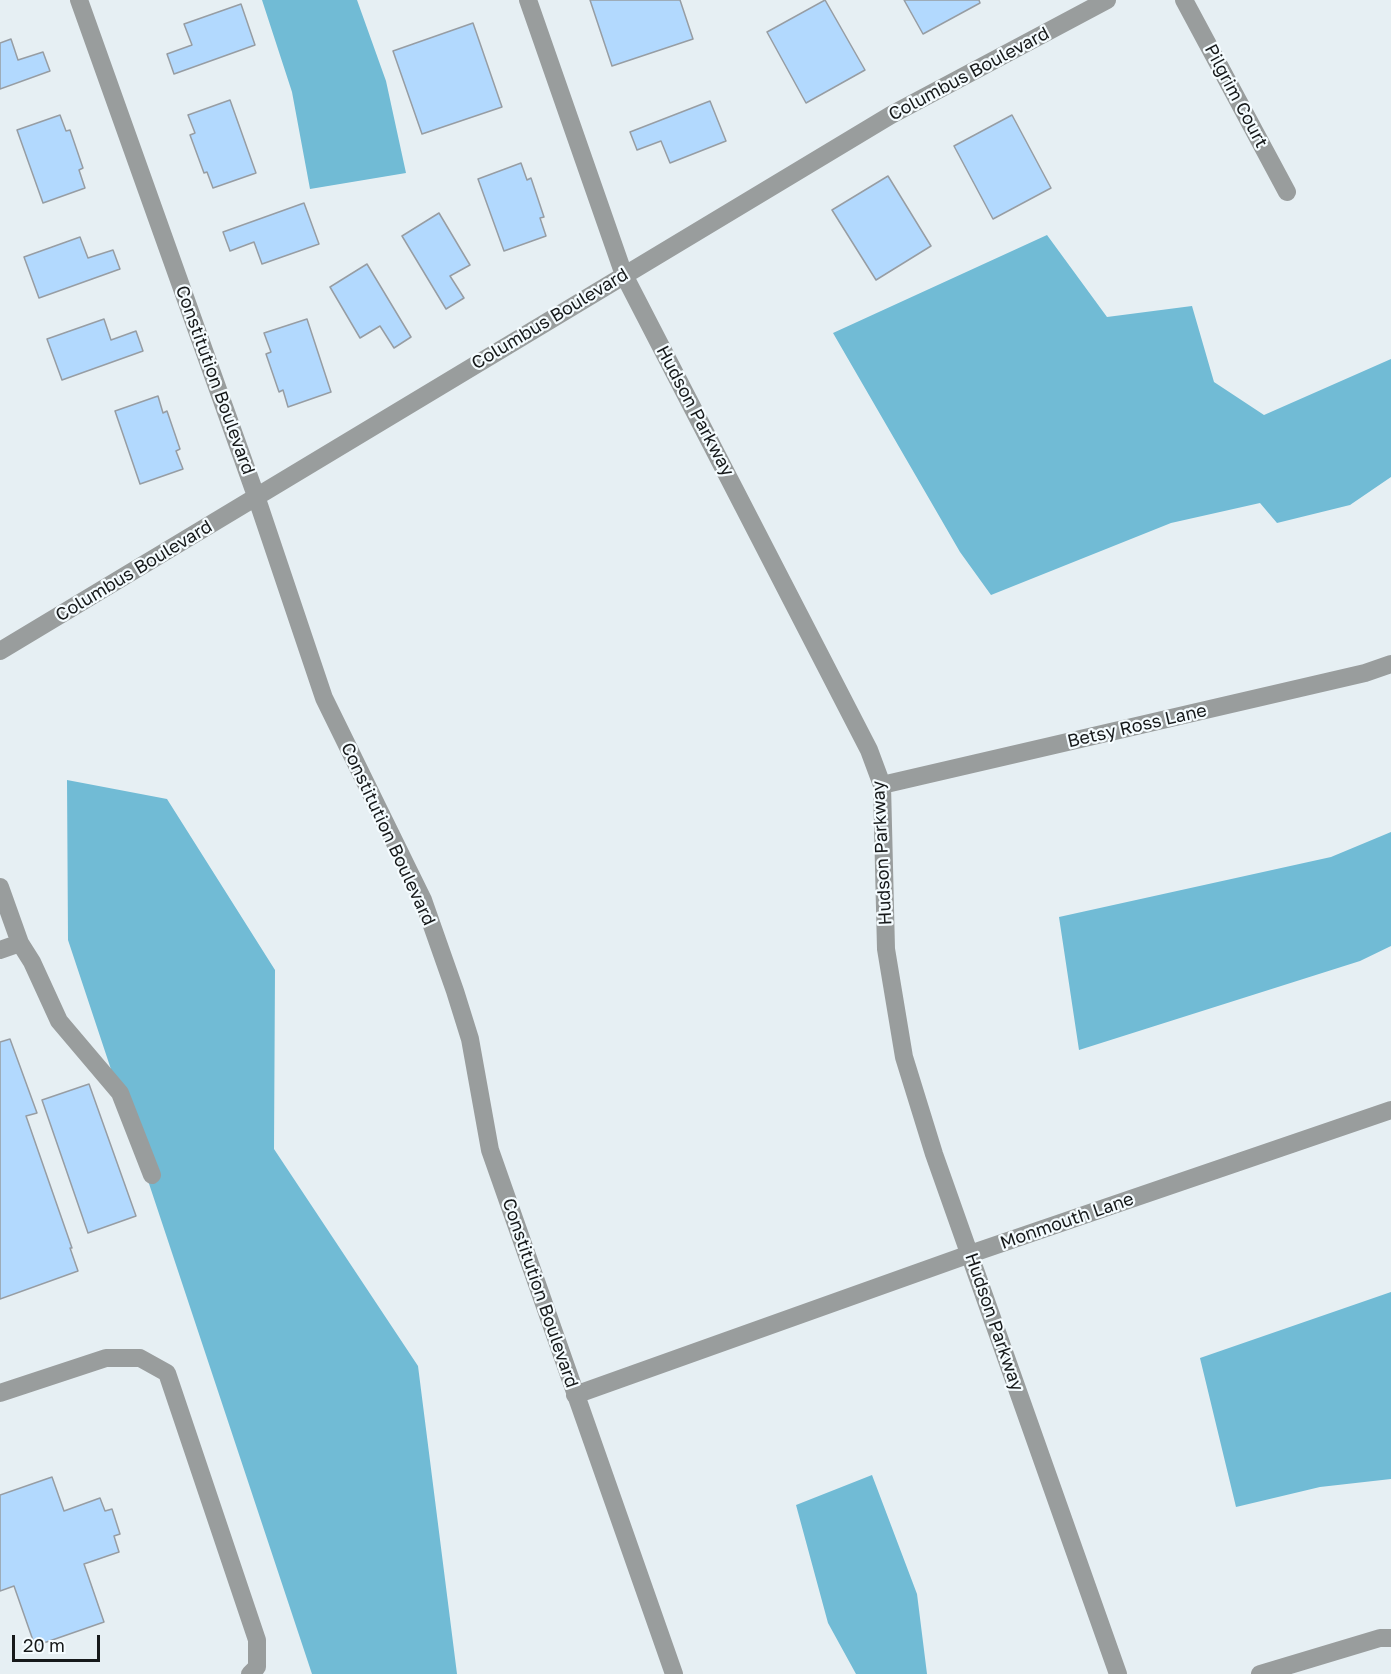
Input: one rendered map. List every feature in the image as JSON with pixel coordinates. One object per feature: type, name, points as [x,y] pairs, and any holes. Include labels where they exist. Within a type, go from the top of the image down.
[{"type":"street","name":"Constitution Boulevard","points":[[80,0],[256,496],[324,698],[423,900],[456,991],[470,1039],[490,1150],[674,1674]]},
{"type":"street","name":"Hudson Parkway","points":[[528,0],[624,275],[819,648],[869,750],[882,785],[886,949],[904,1057],[934,1154],[1118,1674]]},
{"type":"street","name":"Columbus Boulevard","points":[[0,651],[891,115],[1107,0]]},
{"type":"street","name":"Pilgrim Court","points":[[1184,0],[1287,192]]},
{"type":"street","name":"Betsy Ross Lane","points":[[882,785],[1365,673],[1391,664]]},
{"type":"street","points":[[0,887],[20,943],[32,963],[58,1021],[120,1093],[152,1175]]},
{"type":"street","points":[[0,950],[20,943]]},
{"type":"street","name":"Monmouth Lane","points":[[575,1395],[970,1254],[1391,1110]]},
{"type":"street","points":[[0,1393],[105,1358],[140,1358],[166,1373],[257,1640],[257,1667],[250,1674]]},
{"type":"street","points":[[1260,1674],[1380,1638],[1391,1638]]},
{"type":"shaded area","points":[[262,0],[357,0],[386,81],[406,173],[310,189],[292,92]]},
{"type":"shaded area","points":[[1047,235],[1107,317],[1192,306],[1214,382],[1264,415],[1391,359],[1391,477],[1350,505],[1277,523],[1260,503],[1171,523],[991,595],[960,552],[833,333]]},
{"type":"shaded area","points":[[67,780],[167,799],[275,970],[274,1149],[418,1366],[457,1674],[312,1674],[68,940]]},
{"type":"shaded area","points":[[1391,832],[1391,946],[1360,961],[1079,1050],[1059,917],[1331,857]]},
{"type":"shaded area","points":[[1391,1292],[1391,1479],[1320,1487],[1236,1507],[1200,1358]]},
{"type":"shaded area","points":[[872,1475],[917,1594],[927,1674],[856,1674],[828,1623],[796,1505]]},
{"type":"building","points":[[590,0],[680,0],[693,39],[612,66]]},
{"type":"building","points":[[825,0],[865,70],[806,103],[767,32]]},
{"type":"building","points":[[904,0],[979,0],[980,3],[923,34]]},
{"type":"building","points":[[241,4],[255,45],[174,74],[167,54],[192,45],[184,24]]},
{"type":"building","points":[[473,23],[502,107],[422,134],[393,51]]},
{"type":"building","points":[[11,39],[18,60],[43,52],[50,71],[0,89],[0,43]]},
{"type":"building","points":[[230,100],[256,173],[213,188],[207,172],[204,173],[190,135],[195,133],[188,115]]},
{"type":"building","points":[[710,101],[726,141],[670,163],[661,141],[637,150],[630,132]]},
{"type":"building","points":[[60,115],[66,131],[70,130],[83,168],[79,170],[85,188],[43,203],[17,130]]},
{"type":"building","points":[[1012,115],[1051,188],[993,219],[954,146]]},
{"type":"building","points":[[521,163],[527,180],[531,178],[544,217],[540,218],[546,236],[504,251],[478,179]]},
{"type":"building","points":[[888,176],[931,246],[876,280],[832,210]]},
{"type":"building","points":[[304,203],[319,244],[262,264],[254,242],[230,251],[223,232]]},
{"type":"building","points":[[439,213],[470,265],[450,276],[464,298],[446,309],[402,236]]},
{"type":"building","points":[[80,237],[88,258],[113,250],[120,269],[39,298],[24,257]]},
{"type":"building","points":[[367,264],[411,337],[394,348],[380,326],[360,338],[330,287]]},
{"type":"building","points":[[104,319],[111,340],[136,331],[143,351],[62,380],[47,339]]},
{"type":"building","points":[[307,319],[331,392],[288,407],[283,390],[279,392],[266,354],[271,352],[264,333]]},
{"type":"building","points":[[158,396],[163,413],[167,411],[180,449],[176,451],[183,469],[140,484],[115,411]]},
{"type":"building","points":[[10,1039],[37,1113],[26,1116],[78,1271],[0,1299],[0,1042]]},
{"type":"building","points":[[89,1084],[136,1216],[88,1233],[42,1100]]},
{"type":"building","points":[[52,1477],[64,1511],[100,1498],[105,1511],[112,1509],[120,1534],[114,1536],[119,1552],[84,1564],[104,1622],[35,1646],[14,1586],[0,1591],[0,1495]]}]
